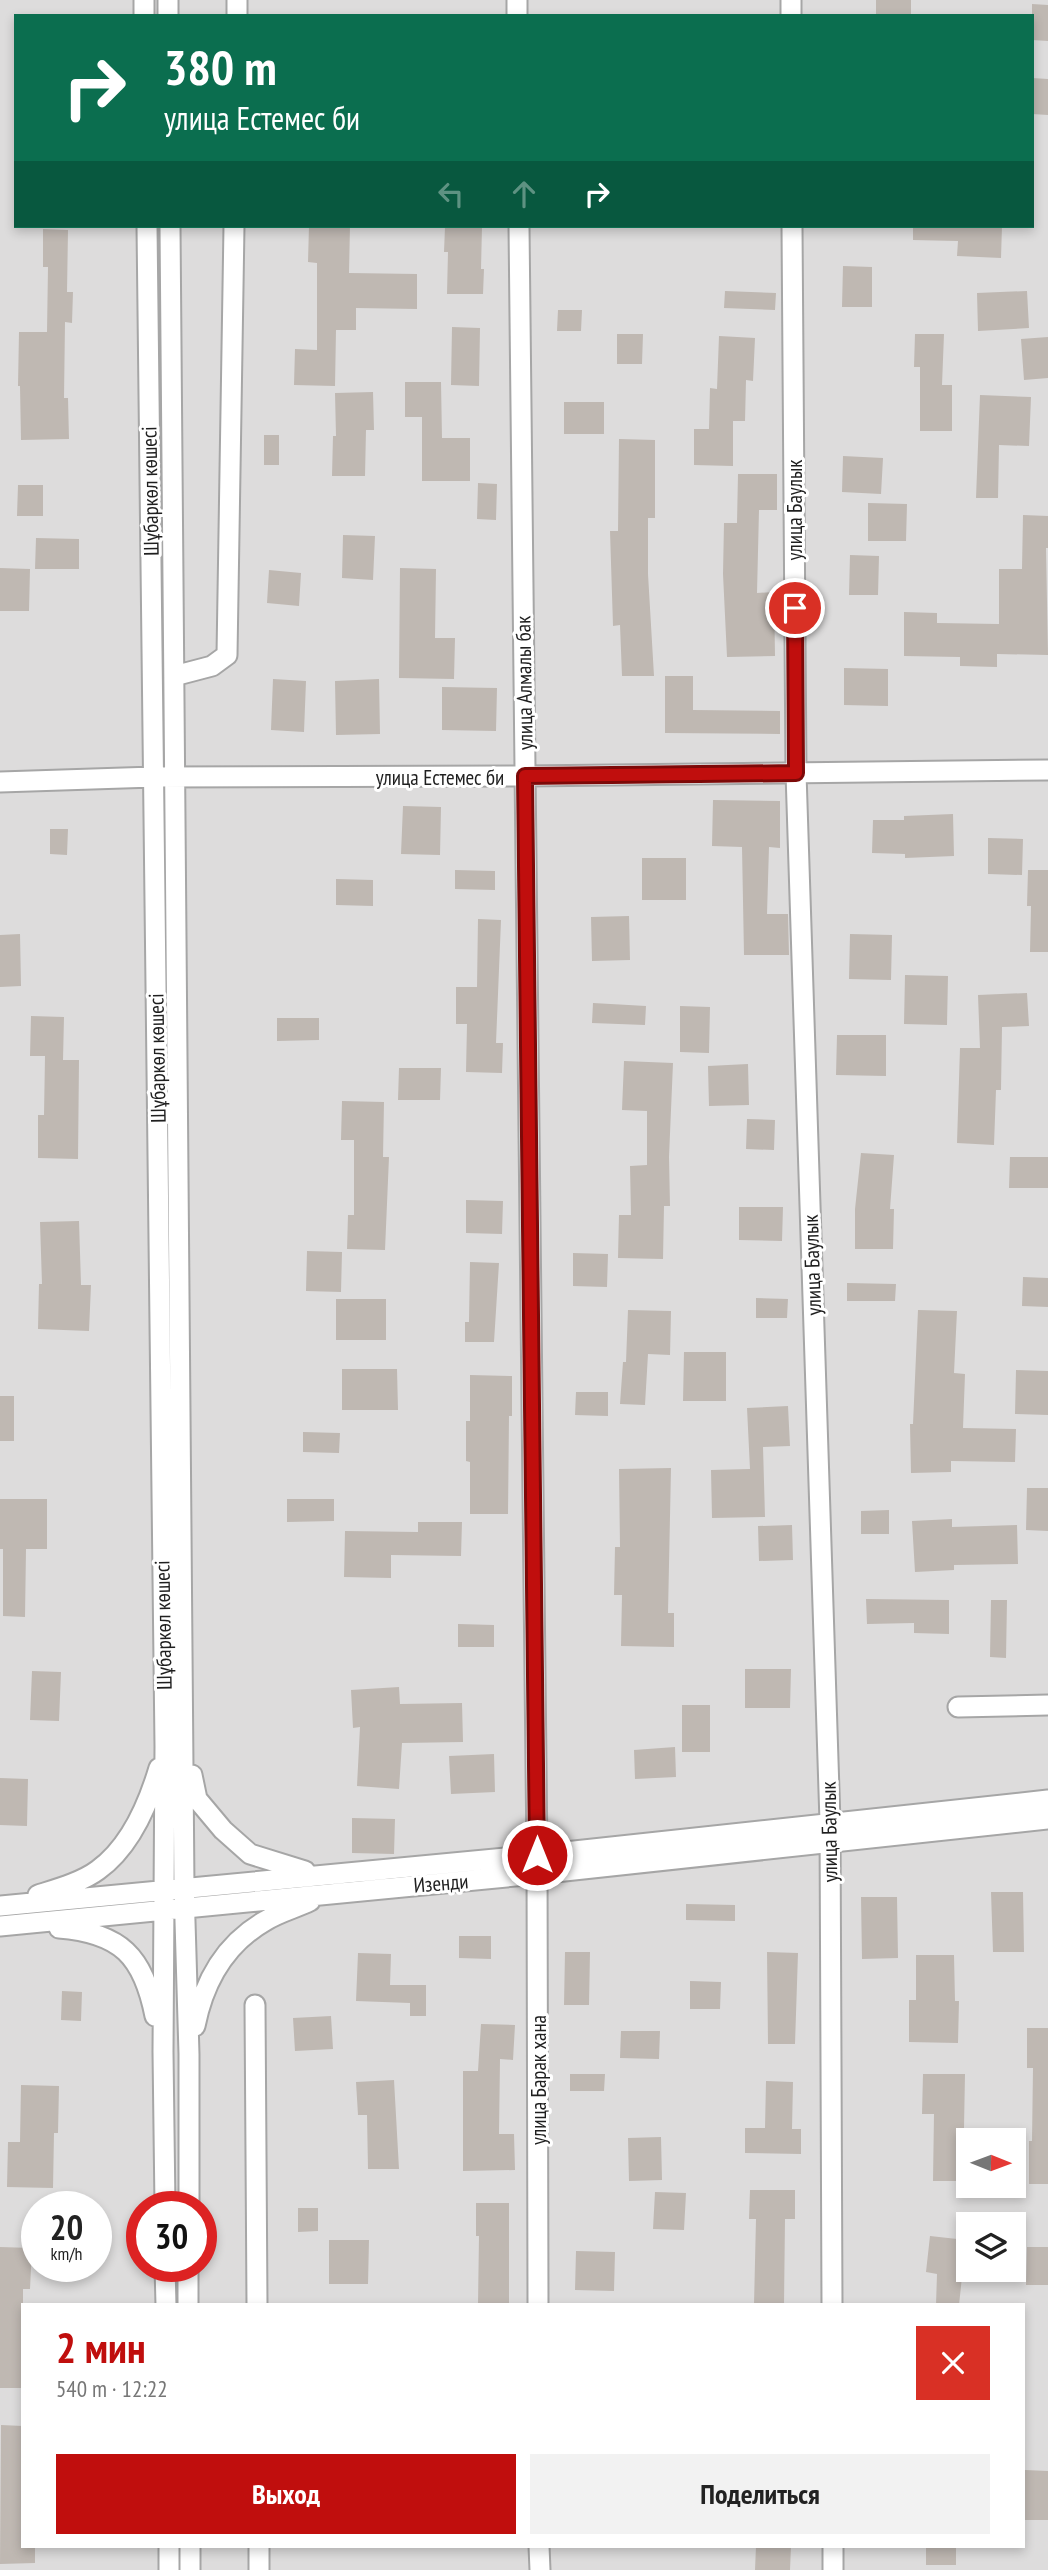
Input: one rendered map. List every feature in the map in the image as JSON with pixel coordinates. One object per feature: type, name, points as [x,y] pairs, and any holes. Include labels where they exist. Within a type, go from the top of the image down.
[{"type":"street","name":"Шұбаркөл көшесі","points":[[147,228],[165,1746],[164,1910]]},
{"type":"street","name":"Шұбаркөл көшесі","points":[[170,228],[189,2191]]},
{"type":"street","points":[[174,676],[212,666],[227,655],[234,228]]},
{"type":"street","name":"улица Алмалы бак","points":[[519,228],[537,1864]]},
{"type":"street","name":"улица Баулык","points":[[792,228],[796,773],[830,1822],[832,2303]]},
{"type":"street","name":"улица Естемес би","points":[[0,782],[154,777],[1048,770]]},
{"type":"street","points":[[958,1707],[1048,1705]]},
{"type":"street","points":[[185,1743],[197,1799],[223,1830],[250,1854],[327,1884]]},
{"type":"street","points":[[2,1906],[60,1888],[98,1871],[126,1844],[154,1785],[165,1746]]},
{"type":"street","name":"Изенди","points":[[537,1864],[830,1822],[1048,1800]]},
{"type":"street","name":"Изенди","points":[[2,1906],[164,1889],[327,1884],[537,1864],[830,1842],[1048,1819]]},
{"type":"street","name":"улица Барак хана","points":[[537,1864],[538,2303]]},
{"type":"street","points":[[189,2054],[199,2007],[212,1973],[240,1939],[266,1920],[327,1884]]},
{"type":"street","name":"Изенди","points":[[8,1926],[185,1908],[327,1884]]},
{"type":"street","points":[[164,1910],[165,2191]]},
{"type":"street","points":[[8,1926],[100,1934],[121,1946],[139,1967],[150,1992],[163,2052]]},
{"type":"street","points":[[255,2005],[257,2303]]},
{"type":"street","points":[[165,2282],[166,2303]]},
{"type":"street","points":[[188,2282],[188,2303]]},
{"type":"street","points":[[169,2548],[169,2570]]},
{"type":"street","points":[[190,2548],[190,2570]]},
{"type":"street","points":[[259,2548],[259,2570]]},
{"type":"street","points":[[539,2548],[540,2570]]},
{"type":"street","points":[[833,2548],[833,2570]]},
{"type":"shaded area","points":[[0,0],[1048,0],[1048,2570],[0,2570]]},
{"type":"building","points":[[876,0],[911,0],[911,14],[876,14]]},
{"type":"building","points":[[1032,4],[1048,5],[1048,41],[1034,40]]},
{"type":"building","points":[[1034,78],[1048,79],[1048,115],[1034,114]]},
{"type":"building","points":[[309,228],[350,228],[349,273],[417,274],[417,309],[356,308],[356,330],[336,330],[335,386],[294,385],[295,349],[317,350],[317,263],[308,262]]},
{"type":"building","points":[[445,228],[482,228],[483,294],[447,294],[448,252],[444,252]]},
{"type":"building","points":[[913,228],[1002,228],[1001,258],[957,256],[958,241],[913,240]]},
{"type":"building","points":[[43,229],[68,230],[67,292],[73,292],[72,323],[65,322],[64,398],[68,398],[69,439],[21,440],[19,332],[47,332],[48,267],[43,267]]},
{"type":"building","points":[[843,266],[872,267],[872,307],[842,307]]},
{"type":"building","points":[[725,291],[776,293],[775,310],[724,308]]},
{"type":"building","points":[[1027,291],[1029,328],[978,331],[977,293]]},
{"type":"building","points":[[558,310],[582,310],[581,331],[557,331]]},
{"type":"building","points":[[452,327],[480,328],[479,386],[451,385]]},
{"type":"building","points":[[617,334],[643,334],[642,364],[617,364]]},
{"type":"building","points":[[915,334],[944,334],[942,385],[952,385],[952,431],[920,431],[920,367],[914,367]]},
{"type":"building","points":[[719,336],[755,338],[753,381],[746,380],[745,421],[733,421],[733,466],[694,465],[694,429],[709,429],[710,388],[717,389]]},
{"type":"building","points":[[1048,337],[1048,378],[1024,380],[1021,339]]},
{"type":"building","points":[[405,382],[441,382],[442,438],[470,438],[470,481],[422,481],[422,417],[405,417]]},
{"type":"building","points":[[373,392],[374,430],[366,430],[365,476],[332,476],[333,436],[336,436],[335,393]]},
{"type":"building","points":[[980,395],[1031,397],[1029,446],[999,445],[998,498],[976,498]]},
{"type":"building","points":[[564,402],[604,402],[604,434],[564,434]]},
{"type":"building","points":[[264,435],[279,435],[279,465],[264,465]]},
{"type":"building","points":[[619,439],[655,440],[655,518],[648,518],[648,574],[654,676],[622,676],[620,625],[613,626],[610,531],[618,531]]},
{"type":"building","points":[[843,456],[883,458],[881,494],[842,492]]},
{"type":"building","points":[[738,474],[777,474],[777,510],[759,510],[757,593],[774,592],[775,656],[727,657],[723,574],[724,523],[737,523]]},
{"type":"building","points":[[478,483],[497,484],[496,520],[477,519]]},
{"type":"building","points":[[18,485],[43,485],[43,516],[17,516]]},
{"type":"building","points":[[868,503],[907,504],[906,541],[868,541]]},
{"type":"building","points":[[1023,515],[1048,516],[1048,655],[997,654],[997,667],[960,666],[960,657],[904,656],[904,612],[937,613],[937,623],[999,624],[999,569],[1022,569]]},
{"type":"building","points":[[343,535],[375,536],[373,580],[342,578]]},
{"type":"building","points":[[36,538],[79,539],[79,569],[35,569]]},
{"type":"building","points":[[850,555],[879,556],[878,595],[849,595]]},
{"type":"building","points":[[0,568],[30,569],[29,611],[0,611]]},
{"type":"building","points":[[400,568],[436,569],[435,638],[455,638],[454,679],[399,678]]},
{"type":"building","points":[[269,570],[301,573],[299,606],[267,603]]},
{"type":"building","points":[[844,668],[888,669],[888,706],[844,705]]},
{"type":"building","points":[[665,676],[693,676],[693,710],[780,711],[780,734],[665,733]]},
{"type":"building","points":[[273,679],[306,681],[304,732],[271,730]]},
{"type":"building","points":[[379,679],[380,734],[336,735],[335,681]]},
{"type":"building","points":[[442,687],[497,688],[496,731],[442,730]]},
{"type":"building","points":[[713,800],[780,801],[780,848],[769,847],[767,914],[788,914],[789,955],[744,955],[742,847],[712,846]]},
{"type":"building","points":[[403,806],[441,807],[440,855],[401,854]]},
{"type":"building","points":[[953,814],[954,856],[905,858],[905,854],[872,853],[873,820],[904,820],[904,816]]},
{"type":"building","points":[[50,829],[68,829],[67,855],[50,854]]},
{"type":"building","points":[[988,838],[1023,839],[1022,875],[988,874]]},
{"type":"building","points":[[642,858],[686,858],[686,900],[642,900]]},
{"type":"building","points":[[455,870],[495,871],[495,890],[455,889]]},
{"type":"building","points":[[1028,870],[1048,870],[1048,952],[1030,952],[1031,906],[1027,906]]},
{"type":"building","points":[[336,879],[373,880],[373,906],[336,905]]},
{"type":"building","points":[[629,916],[630,960],[592,961],[591,917]]},
{"type":"building","points":[[478,919],[501,920],[496,1043],[503,1043],[502,1073],[466,1072],[467,1024],[456,1024],[456,987],[477,987]]},
{"type":"building","points":[[20,934],[21,986],[0,987],[0,935]]},
{"type":"building","points":[[850,934],[892,935],[891,980],[849,979]]},
{"type":"building","points":[[905,975],[948,976],[947,1025],[904,1024]]},
{"type":"building","points":[[1027,993],[1029,1026],[1002,1027],[1001,1090],[996,1090],[994,1145],[957,1143],[960,1048],[980,1048],[978,995]]},
{"type":"building","points":[[593,1003],[646,1006],[645,1025],[592,1023]]},
{"type":"building","points":[[680,1006],[710,1007],[709,1053],[680,1052]]},
{"type":"building","points":[[31,1016],[64,1017],[63,1060],[79,1060],[78,1159],[38,1158],[38,1115],[44,1115],[45,1056],[30,1056]]},
{"type":"building","points":[[277,1018],[319,1018],[319,1040],[277,1041]]},
{"type":"building","points":[[837,1035],[886,1035],[886,1076],[836,1075]]},
{"type":"building","points":[[624,1061],[673,1063],[670,1206],[664,1206],[663,1259],[618,1258],[619,1215],[631,1215],[630,1166],[647,1165],[647,1111],[622,1110]]},
{"type":"building","points":[[748,1064],[749,1105],[709,1106],[708,1066]]},
{"type":"building","points":[[399,1068],[441,1068],[440,1100],[398,1100]]},
{"type":"building","points":[[342,1101],[384,1102],[383,1157],[389,1157],[385,1250],[347,1249],[348,1215],[354,1215],[354,1140],[341,1140]]},
{"type":"building","points":[[747,1119],[775,1120],[774,1150],[746,1149]]},
{"type":"building","points":[[861,1153],[894,1155],[890,1209],[894,1209],[893,1249],[855,1249],[855,1209]]},
{"type":"building","points":[[1010,1157],[1048,1157],[1048,1188],[1009,1188]]},
{"type":"building","points":[[466,1200],[503,1201],[502,1234],[466,1233]]},
{"type":"building","points":[[739,1207],[783,1207],[782,1241],[739,1240]]},
{"type":"building","points":[[79,1221],[81,1285],[91,1285],[89,1331],[38,1329],[39,1284],[42,1284],[40,1222]]},
{"type":"building","points":[[307,1251],[342,1252],[341,1292],[306,1291]]},
{"type":"building","points":[[573,1253],[608,1254],[607,1287],[573,1286]]},
{"type":"building","points":[[470,1262],[499,1263],[494,1342],[465,1342],[465,1322],[469,1322]]},
{"type":"building","points":[[1023,1277],[1048,1278],[1048,1307],[1022,1306]]},
{"type":"building","points":[[847,1283],[896,1284],[895,1301],[847,1301]]},
{"type":"building","points":[[756,1298],[788,1299],[787,1318],[756,1318]]},
{"type":"building","points":[[336,1299],[386,1299],[386,1340],[336,1340]]},
{"type":"building","points":[[628,1310],[671,1311],[670,1355],[648,1354],[645,1405],[620,1404],[623,1362],[626,1362]]},
{"type":"building","points":[[918,1310],[957,1311],[954,1373],[965,1374],[963,1428],[1016,1429],[1015,1462],[951,1461],[951,1472],[911,1473],[910,1424],[913,1424]]},
{"type":"building","points":[[684,1352],[726,1352],[726,1401],[683,1401]]},
{"type":"building","points":[[342,1369],[397,1369],[398,1410],[342,1410]]},
{"type":"building","points":[[1016,1370],[1048,1371],[1048,1415],[1015,1414]]},
{"type":"building","points":[[470,1375],[512,1376],[508,1514],[470,1514],[470,1462],[466,1461],[466,1421],[470,1421]]},
{"type":"building","points":[[576,1392],[608,1392],[608,1416],[575,1415]]},
{"type":"building","points":[[0,1396],[14,1396],[14,1441],[0,1441]]},
{"type":"building","points":[[788,1406],[790,1446],[763,1447],[765,1517],[712,1518],[711,1470],[750,1469],[747,1408]]},
{"type":"building","points":[[303,1432],[340,1433],[339,1453],[303,1452]]},
{"type":"building","points":[[671,1468],[668,1613],[674,1613],[674,1647],[621,1646],[622,1595],[614,1595],[615,1547],[620,1547],[619,1469]]},
{"type":"building","points":[[1027,1488],[1048,1488],[1048,1531],[1026,1530]]},
{"type":"building","points":[[0,1499],[47,1499],[47,1549],[26,1549],[25,1617],[3,1616]]},
{"type":"building","points":[[287,1499],[334,1499],[334,1521],[287,1522]]},
{"type":"building","points":[[889,1510],[889,1534],[861,1534],[861,1511]]},
{"type":"building","points":[[952,1519],[952,1527],[1017,1525],[1018,1564],[954,1565],[954,1570],[915,1572],[912,1521]]},
{"type":"building","points":[[418,1522],[462,1522],[461,1556],[391,1555],[391,1578],[344,1577],[345,1531],[418,1532]]},
{"type":"building","points":[[792,1525],[793,1560],[759,1561],[758,1526]]},
{"type":"building","points":[[866,1599],[949,1600],[949,1634],[914,1633],[914,1623],[867,1624]]},
{"type":"building","points":[[991,1600],[1007,1600],[1006,1658],[990,1657]]},
{"type":"building","points":[[458,1624],[494,1625],[494,1647],[458,1647]]},
{"type":"building","points":[[745,1669],[791,1669],[790,1708],[745,1708]]},
{"type":"building","points":[[32,1671],[61,1672],[59,1721],[30,1720]]},
{"type":"building","points":[[399,1687],[400,1704],[462,1703],[463,1742],[402,1743],[399,1789],[357,1786],[360,1727],[353,1728],[351,1690]]},
{"type":"building","points":[[682,1705],[710,1705],[710,1752],[682,1752]]},
{"type":"building","points":[[675,1747],[676,1777],[635,1779],[634,1750]]},
{"type":"building","points":[[494,1754],[495,1792],[451,1794],[449,1756]]},
{"type":"building","points":[[0,1778],[28,1779],[27,1826],[0,1825]]},
{"type":"building","points":[[352,1818],[395,1819],[394,1854],[352,1853]]},
{"type":"building","points":[[991,1892],[1023,1892],[1024,1952],[993,1952]]},
{"type":"building","points":[[861,1897],[897,1897],[898,1958],[862,1959]]},
{"type":"building","points":[[686,1904],[735,1905],[735,1921],[686,1920]]},
{"type":"building","points":[[459,1936],[491,1936],[491,1959],[459,1958]]},
{"type":"building","points":[[565,1952],[590,1952],[589,2005],[564,2005]]},
{"type":"building","points":[[767,1952],[798,1953],[795,2044],[768,2044]]},
{"type":"building","points":[[358,1953],[391,1954],[390,1985],[426,1985],[426,2016],[410,2016],[410,2003],[356,2001]]},
{"type":"building","points":[[916,1955],[954,1955],[955,2001],[959,2001],[958,2043],[909,2042],[909,2000],[916,2000]]},
{"type":"building","points":[[690,1981],[721,1982],[720,2009],[690,2009]]},
{"type":"building","points":[[62,1991],[82,1992],[81,2021],[61,2020]]},
{"type":"building","points":[[331,2016],[333,2049],[295,2051],[293,2018]]},
{"type":"building","points":[[481,2024],[515,2025],[513,2060],[500,2059],[499,2134],[514,2134],[515,2170],[463,2171],[463,2071],[478,2071]]},
{"type":"building","points":[[1027,2028],[1048,2028],[1048,2184],[1029,2184],[1033,2068],[1027,2068]]},
{"type":"building","points":[[621,2031],[660,2031],[659,2059],[620,2058]]},
{"type":"building","points":[[570,2074],[605,2074],[604,2091],[570,2091]]},
{"type":"building","points":[[923,2074],[965,2074],[964,2128],[956,2128],[956,2181],[933,2181],[934,2114],[922,2114]]},
{"type":"building","points":[[394,2080],[399,2169],[368,2169],[367,2115],[358,2115],[356,2082]]},
{"type":"building","points":[[766,2081],[793,2082],[792,2129],[801,2129],[801,2154],[745,2153],[745,2128],[765,2128]]},
{"type":"building","points":[[21,2085],[59,2086],[58,2133],[54,2133],[53,2188],[7,2187],[8,2142],[20,2142]]},
{"type":"building","points":[[661,2137],[662,2180],[629,2181],[628,2138]]},
{"type":"building","points":[[750,2190],[795,2190],[795,2219],[785,2219],[784,2303],[754,2303],[756,2219],[749,2219]]},
{"type":"building","points":[[655,2192],[686,2193],[684,2230],[653,2229]]},
{"type":"building","points":[[476,2203],[509,2203],[509,2303],[478,2303],[479,2236],[476,2236]]},
{"type":"building","points":[[298,2208],[318,2208],[318,2231],[298,2232]]},
{"type":"building","points":[[930,2236],[956,2239],[956,2282],[961,2282],[959,2303],[936,2303],[937,2274],[926,2272]]},
{"type":"building","points":[[329,2240],[369,2240],[368,2284],[329,2284]]},
{"type":"building","points":[[0,2247],[21,2248],[21,2282],[30,2282],[30,2289],[23,2289],[21,2303],[21,2388],[0,2388]]},
{"type":"building","points":[[1027,2247],[1048,2247],[1048,2285],[1026,2285]]},
{"type":"building","points":[[576,2251],[615,2252],[614,2291],[575,2290]]},
{"type":"building","points":[[1,2425],[21,2426],[21,2548],[35,2548],[35,2563],[0,2564]]},
{"type":"building","points":[[1025,2470],[1048,2471],[1048,2520],[1025,2520]]},
{"type":"building","points":[[756,2548],[791,2548],[790,2570],[755,2570]]},
{"type":"building","points":[[926,2548],[956,2548],[956,2565],[926,2565]]},
{"type":"route","points":[[537,1855],[525,776],[796,773],[795,608]]}]
